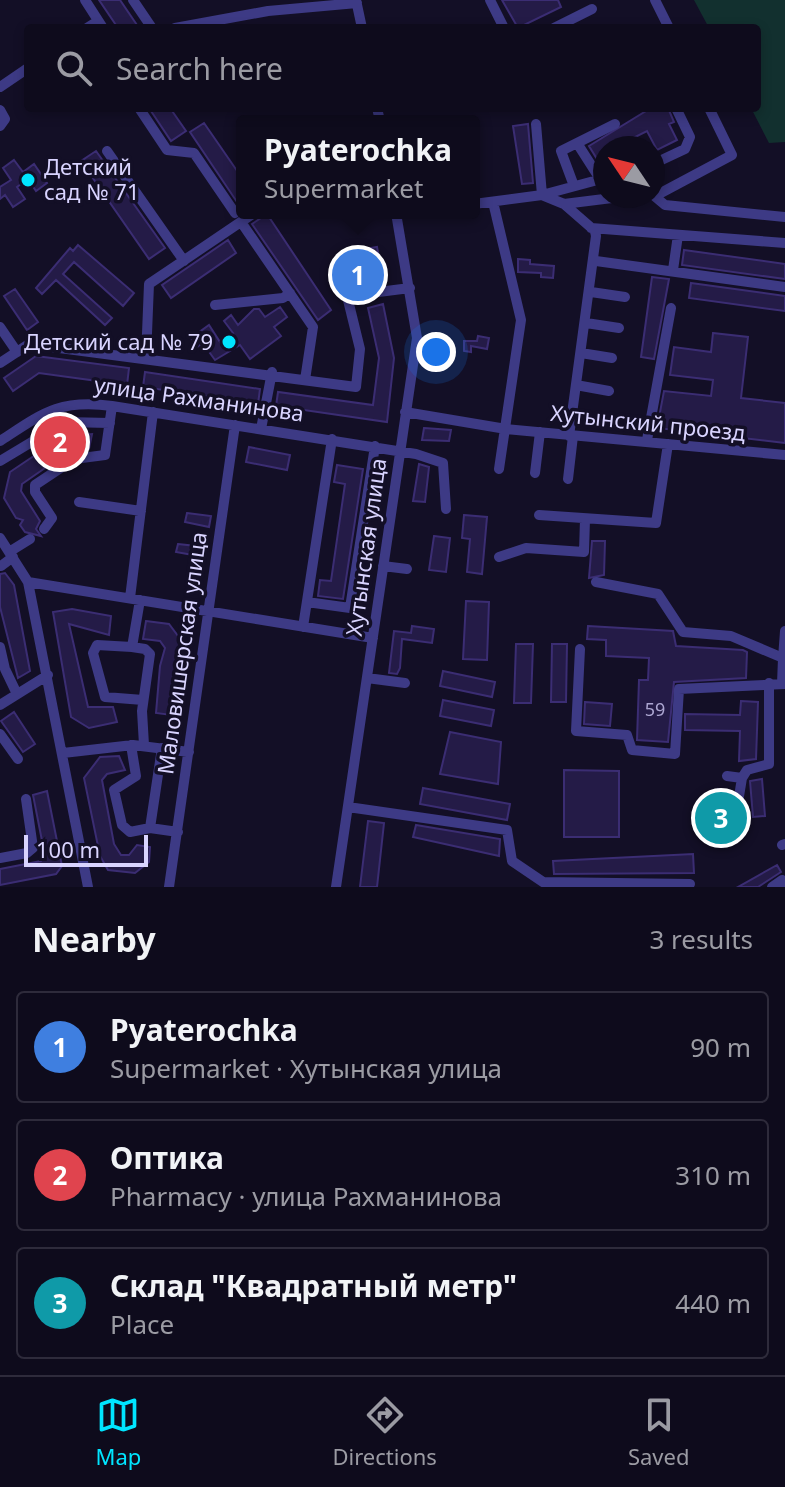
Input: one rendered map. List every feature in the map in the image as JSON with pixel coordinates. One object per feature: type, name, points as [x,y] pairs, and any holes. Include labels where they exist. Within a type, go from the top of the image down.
[{"type":"street","points":[[85,0],[101,24]]},
{"type":"street","points":[[133,0],[149,24]]},
{"type":"street","points":[[253,0],[255,14]]},
{"type":"street","points":[[490,0],[502,24]]},
{"type":"street","points":[[655,0],[667,24]]},
{"type":"street","points":[[198,24],[255,14],[266,6],[356,1],[361,24]]},
{"type":"street","points":[[562,24],[592,9]]},
{"type":"street","points":[[0,87],[24,71]]},
{"type":"street","points":[[0,110],[5,119],[0,126]]},
{"type":"street","points":[[142,112],[167,150],[194,153],[236,212]]},
{"type":"street","points":[[665,158],[685,149],[690,137],[678,112]]},
{"type":"street","points":[[665,190],[732,155],[711,112]]},
{"type":"street","points":[[536,124],[542,195]]},
{"type":"street","points":[[574,186],[561,151],[615,124]]},
{"type":"street","points":[[577,143],[593,166]]},
{"type":"street","points":[[107,151],[184,261]]},
{"type":"street","points":[[480,203],[542,195],[593,181]]},
{"type":"street","points":[[542,195],[564,204],[596,236],[596,261],[576,385],[568,479]]},
{"type":"street","points":[[564,204],[593,200]]},
{"type":"street","points":[[493,202],[521,320],[499,469]]},
{"type":"street","points":[[665,205],[785,217]]},
{"type":"street","points":[[146,358],[149,284],[245,219]]},
{"type":"street","name":"Хутынская улица","points":[[336,887],[417,338],[397,219]]},
{"type":"street","points":[[241,222],[313,327],[305,380]]},
{"type":"street","points":[[589,227],[785,243]]},
{"type":"street","points":[[673,270],[678,235]]},
{"type":"street","points":[[596,261],[785,287]]},
{"type":"street","points":[[0,363],[29,344],[177,360],[356,387],[360,349],[347,296],[410,288]]},
{"type":"street","points":[[591,292],[625,297]]},
{"type":"street","points":[[215,305],[283,298],[290,293]]},
{"type":"street","points":[[647,440],[671,308]]},
{"type":"street","points":[[586,323],[619,328]]},
{"type":"street","points":[[0,327],[17,352]]},
{"type":"street","points":[[581,353],[612,358]]},
{"type":"street","points":[[261,429],[272,373]]},
{"type":"street","points":[[576,385],[609,391]]},
{"type":"street","name":"улица Рахманинова","points":[[0,440],[61,405],[82,402],[332,439],[401,450],[443,463],[446,509]]},
{"type":"street","points":[[44,529],[52,518],[34,491],[35,485],[74,459],[103,457],[112,406]]},
{"type":"street","points":[[132,647],[141,511],[153,412]]},
{"type":"street","name":"Хутынский проезд","points":[[405,412],[506,429],[785,455]]},
{"type":"street","points":[[0,461],[65,422],[110,423]]},
{"type":"street","name":"Маловишерская улица","points":[[169,887],[235,425]]},
{"type":"street","points":[[535,473],[540,432]]},
{"type":"street","points":[[303,627],[332,439]]},
{"type":"street","points":[[539,515],[656,523],[668,444]]},
{"type":"street","points":[[307,602],[350,608],[375,446]]},
{"type":"street","points":[[79,502],[141,511]]},
{"type":"street","points":[[499,557],[526,548],[584,552],[585,519]]},
{"type":"street","points":[[0,538],[28,582],[87,887],[99,887]]},
{"type":"street","points":[[1,566],[30,539]]},
{"type":"street","points":[[383,566],[407,569]]},
{"type":"street","points":[[28,582],[373,638]]},
{"type":"street","points":[[596,582],[658,594],[683,632],[731,636],[783,658]]},
{"type":"street","points":[[580,649],[576,731],[627,735],[632,750],[675,754],[679,689],[784,684],[785,631]]},
{"type":"street","points":[[143,700],[105,697],[93,653],[97,645],[132,647],[149,652],[143,700],[144,745]]},
{"type":"street","points":[[0,647],[5,669],[17,694]]},
{"type":"street","points":[[0,705],[48,675]]},
{"type":"street","points":[[367,678],[405,683]]},
{"type":"street","points":[[733,833],[742,778],[747,770],[769,764],[769,683]]},
{"type":"street","points":[[0,734],[18,759]]},
{"type":"street","points":[[63,753],[131,745],[189,752]]},
{"type":"street","points":[[131,745],[137,774],[132,781],[117,786],[114,795],[125,830],[150,828],[178,832]]},
{"type":"street","points":[[150,828],[162,748]]},
{"type":"street","points":[[727,776],[742,778]]},
{"type":"street","points":[[0,858],[27,853],[33,848],[26,799]]},
{"type":"street","points":[[348,807],[507,830],[512,861],[543,882],[690,884]]},
{"type":"street","points":[[772,887],[782,880],[785,885]]},
{"type":"green space","points":[[694,0],[785,0],[785,142],[769,143],[753,112],[761,112],[761,24],[707,24]]},
{"type":"building","points":[[99,0],[120,0],[136,24],[115,24]]},
{"type":"building","points":[[502,0],[558,0],[561,7],[526,24],[516,24]]},
{"type":"building","points":[[152,112],[173,112],[186,131],[171,141]]},
{"type":"building","points":[[644,112],[670,112],[674,122],[669,124],[677,140],[665,146],[665,136],[650,136],[647,131],[637,136],[605,136]]},
{"type":"building","points":[[204,123],[236,169],[236,201],[190,132]]},
{"type":"building","points":[[528,124],[533,183],[522,184],[513,126]]},
{"type":"building","points":[[96,151],[165,248],[149,259],[81,161]]},
{"type":"building","points":[[14,160],[23,172],[34,164],[47,183],[36,191],[28,179],[17,187],[25,199],[13,207],[5,195],[0,199],[0,187],[11,180],[3,168]]},
{"type":"building","points":[[260,219],[270,219],[331,310],[318,320],[252,224]]},
{"type":"building","points":[[228,240],[236,253],[171,298],[162,285]]},
{"type":"building","points":[[78,245],[134,293],[123,306],[74,262],[63,274],[112,318],[105,325],[56,280],[42,294],[36,288],[70,248],[73,251]]},
{"type":"building","points":[[377,247],[381,268],[369,284],[347,288],[343,270],[362,267],[359,250]]},
{"type":"building","points":[[684,250],[785,264],[785,279],[682,265]]},
{"type":"building","points":[[518,259],[530,260],[530,264],[554,266],[553,278],[541,277],[541,273],[518,272]]},
{"type":"building","points":[[652,277],[669,279],[654,359],[641,357]]},
{"type":"building","points":[[691,283],[785,296],[785,311],[689,298]]},
{"type":"building","points":[[15,289],[38,322],[27,330],[4,296]]},
{"type":"building","points":[[383,304],[394,358],[387,422],[276,406],[278,392],[373,405],[379,358],[368,308]]},
{"type":"building","points":[[280,307],[287,317],[274,327],[281,336],[250,359],[240,345],[215,360],[207,349],[205,351],[200,345],[197,347],[191,338],[209,325],[220,342],[233,333],[224,321],[231,315],[238,325],[254,309],[259,309],[265,317]]},
{"type":"building","points":[[713,333],[748,337],[741,398],[785,403],[785,443],[657,428],[664,391],[711,396],[713,380],[670,375],[674,347],[711,352]]},
{"type":"building","points":[[478,336],[489,338],[487,349],[471,346],[471,352],[464,351],[464,341],[477,341]]},
{"type":"building","points":[[36,356],[129,368],[127,385],[39,373],[13,391],[4,378]]},
{"type":"building","points":[[145,372],[260,389],[258,404],[143,387]]},
{"type":"building","points":[[424,428],[451,430],[449,441],[422,440]]},
{"type":"building","points":[[78,432],[79,435],[92,434],[89,449],[71,450],[22,484],[21,491],[40,521],[36,529],[41,536],[25,532],[20,525],[23,520],[16,518],[4,498],[10,472],[65,435]]},
{"type":"building","points":[[249,447],[290,455],[287,470],[246,462]]},
{"type":"building","points":[[419,464],[429,467],[425,502],[413,501]]},
{"type":"building","points":[[337,465],[363,469],[343,599],[318,596],[320,580],[331,581],[345,484],[334,482]]},
{"type":"building","points":[[187,513],[211,516],[209,527],[185,522]]},
{"type":"building","points":[[464,515],[487,517],[482,574],[467,572],[470,539],[462,538]]},
{"type":"building","points":[[434,536],[450,538],[446,572],[429,570]]},
{"type":"building","points":[[592,541],[605,541],[604,575],[589,578]]},
{"type":"building","points":[[178,544],[205,547],[204,557],[176,552]]},
{"type":"building","points":[[5,573],[14,585],[30,671],[18,678],[0,607],[0,574]]},
{"type":"building","points":[[466,601],[489,602],[487,660],[463,659]]},
{"type":"building","points":[[72,609],[111,616],[109,635],[69,624],[88,707],[113,707],[117,722],[89,728],[71,717],[53,612]]},
{"type":"building","points":[[146,621],[169,624],[181,640],[171,715],[156,713],[160,666],[165,648],[160,641],[143,639]]},
{"type":"building","points":[[412,626],[434,629],[432,643],[402,639],[400,668],[397,674],[389,673],[394,631],[411,633]]},
{"type":"building","points":[[588,626],[673,631],[676,646],[743,650],[747,652],[746,678],[674,682],[668,742],[637,740],[639,680],[648,680],[649,658],[606,656],[606,640],[587,639]]},
{"type":"building","points":[[516,644],[533,644],[531,703],[514,703]]},
{"type":"building","points":[[552,644],[567,644],[566,702],[551,702]]},
{"type":"building","points":[[443,671],[495,682],[492,697],[440,686]]},
{"type":"building","points":[[443,700],[494,710],[491,726],[440,716]]},
{"type":"building","points":[[741,701],[758,702],[756,759],[739,761],[740,731],[685,730],[685,714],[740,715]]},
{"type":"building","points":[[585,702],[612,704],[610,726],[584,724]]},
{"type":"building","points":[[14,712],[35,744],[23,752],[1,721]]},
{"type":"building","points":[[450,732],[501,742],[498,784],[440,774]]},
{"type":"building","points":[[119,756],[125,770],[107,774],[102,780],[114,844],[121,855],[129,855],[137,845],[150,847],[149,862],[135,873],[108,870],[100,856],[84,778],[100,757]]},
{"type":"building","points":[[564,770],[619,771],[619,837],[564,837]]},
{"type":"building","points":[[762,779],[765,816],[753,817],[750,781]]},
{"type":"building","points":[[423,788],[510,804],[507,820],[420,804]]},
{"type":"building","points":[[718,789],[732,792],[723,847],[708,844]]},
{"type":"building","points":[[47,791],[62,866],[56,874],[0,885],[0,869],[41,861],[45,856],[33,795]]},
{"type":"building","points":[[368,821],[384,823],[377,887],[360,887]]},
{"type":"building","points":[[416,825],[500,839],[499,856],[413,837]]},
{"type":"building","points":[[693,854],[694,873],[554,874],[553,861]]},
{"type":"building","points":[[777,865],[781,872],[758,887],[738,887]]},
{"type":"place","name":"Детский сад № 71","points":[[28,180]]},
{"type":"place","name":"Pyaterochka","points":[[358,275]]},
{"type":"place","name":"Детский сад № 79","points":[[229,342]]},
{"type":"place","name":"Оптика","points":[[60,442]]},
{"type":"place","name":"Склад \"Квадратный метр\"","points":[[721,818]]}]
